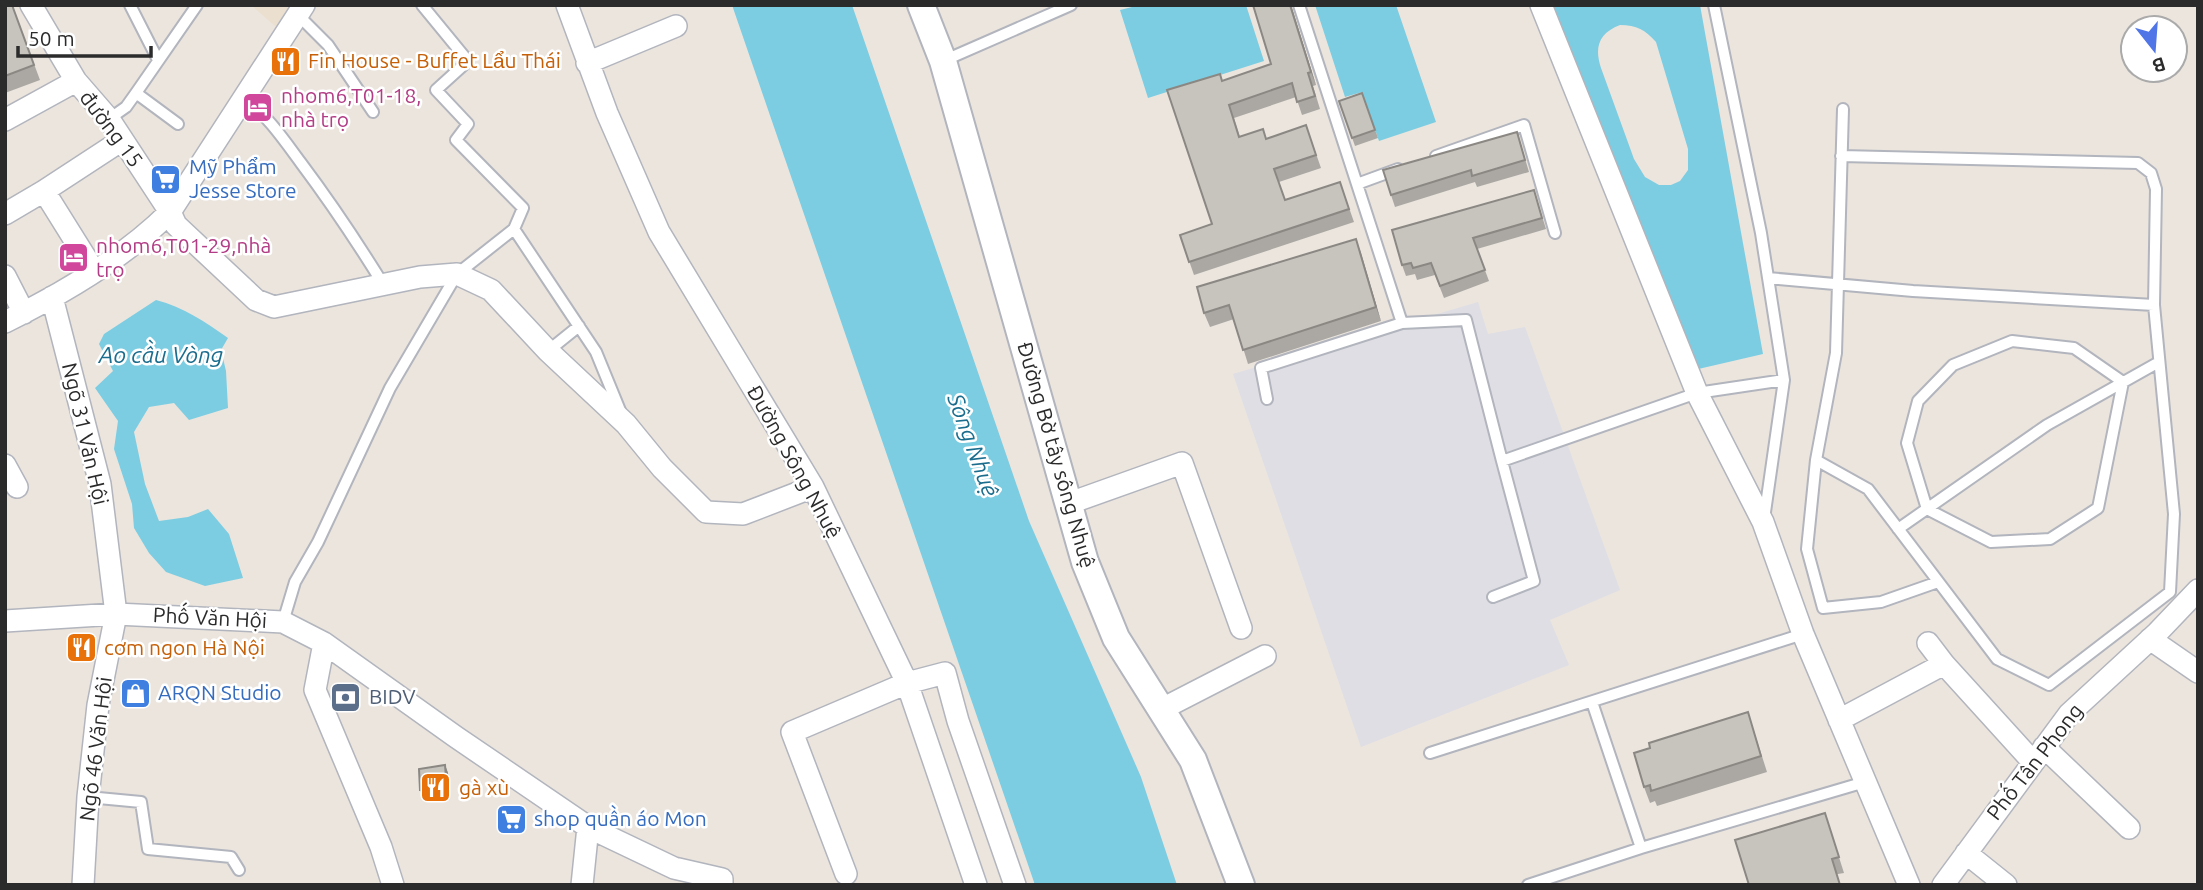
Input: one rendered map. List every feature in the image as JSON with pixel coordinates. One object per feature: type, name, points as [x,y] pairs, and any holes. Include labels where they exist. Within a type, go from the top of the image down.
[{"type":"street","name":"đường 15","points":[[31,5],[76,81],[109,119],[176,225],[256,300],[274,307],[420,277],[457,275]]},
{"type":"street","name":"Đường Sông Nhuệ","points":[[567,5],[587,63],[659,232],[808,479],[907,683],[976,885]]},
{"type":"street","name":"Đường Bờ tây sông Nhuệ","points":[[921,5],[943,61],[1085,562],[1116,638],[1193,760],[1241,885]]},
{"type":"street","points":[[1541,5],[1697,393],[1763,522],[1803,634],[1909,885]]},
{"type":"street","points":[[5,276],[15,317],[52,297],[145,237],[170,212],[301,10]]},
{"type":"street","points":[[587,63],[676,26]]},
{"type":"street","points":[[5,120],[76,81]]},
{"type":"street","points":[[5,214],[122,140]]},
{"type":"street","points":[[44,191],[94,271]]},
{"type":"street","points":[[457,275],[491,290],[548,351],[626,424],[662,468],[706,512],[743,514],[808,479]]},
{"type":"street","name":"Ngõ 31 Văn Hội","points":[[52,297],[100,484],[116,614]]},
{"type":"street","points":[[1070,503],[1182,463],[1241,628]]},
{"type":"street","points":[[5,465],[17,487]]},
{"type":"street","name":"Phố Tân Phong","points":[[1942,885],[2069,714],[2198,590]]},
{"type":"street","name":"Phố Văn Hội","points":[[5,621],[116,614],[283,622],[324,643],[587,827],[673,876],[722,879],[722,885]]},
{"type":"street","name":"Ngõ 46 Văn Hội","points":[[83,885],[88,797],[98,705],[116,614]]},
{"type":"street","points":[[2150,639],[2198,672]]},
{"type":"street","points":[[324,643],[315,690],[381,848],[393,885]]},
{"type":"street","points":[[1928,643],[1944,664],[2039,755],[2129,828]]},
{"type":"street","points":[[1162,709],[1265,656]]},
{"type":"street","points":[[1839,720],[1944,664]]},
{"type":"street","points":[[846,874],[792,732],[907,683],[945,673],[958,721],[1015,885]]},
{"type":"street","points":[[582,885],[587,827]]},
{"type":"street","points":[[1966,853],[2006,885]]},
{"type":"lane","points":[[130,5],[158,60]]},
{"type":"lane","points":[[109,119],[126,107],[197,5]]},
{"type":"lane","points":[[283,622],[295,582],[390,388],[457,275],[513,229],[523,208],[456,140],[468,124],[436,90],[468,61],[422,5]]},
{"type":"lane","points":[[943,61],[1071,5]]},
{"type":"lane","points":[[1299,5],[1402,323]]},
{"type":"lane","points":[[1714,5],[1759,220],[1784,380],[1763,522]]},
{"type":"lane","points":[[301,10],[373,112]]},
{"type":"lane","points":[[136,93],[178,124]]},
{"type":"lane","points":[[244,98],[258,108],[292,150],[345,221],[383,284]]},
{"type":"lane","points":[[1843,109],[1836,353],[1816,460],[1807,550],[1823,608],[1881,603],[1938,582]]},
{"type":"lane","points":[[1422,161],[1524,125],[1555,233]]},
{"type":"lane","points":[[1816,460],[1868,489],[1997,659],[2049,685],[2170,592],[2174,514],[2154,305],[2156,189],[2151,173],[2138,163],[1841,156]]},
{"type":"lane","points":[[1357,184],[1409,166]]},
{"type":"lane","points":[[513,229],[596,352],[626,424]]},
{"type":"lane","points":[[1768,278],[1980,296],[2154,305]]},
{"type":"lane","points":[[1267,399],[1261,368],[1402,323],[1466,320],[1534,581],[1493,597]]},
{"type":"lane","points":[[548,351],[579,326]]},
{"type":"lane","points":[[2012,341],[2074,348],[2123,383],[2098,508],[2050,539],[1991,542],[1927,509],[1907,443],[1918,401],[1953,365],[2012,341]]},
{"type":"lane","points":[[1898,529],[2048,425],[2159,362]]},
{"type":"lane","points":[[1502,461],[1697,393],[1784,380]]},
{"type":"lane","points":[[1430,753],[1803,634]]},
{"type":"lane","points":[[1591,702],[1641,848]]},
{"type":"lane","points":[[1528,885],[1641,848],[1865,782]]},
{"type":"lane","points":[[88,797],[141,802],[148,849],[231,857],[239,870]]},
{"type":"shaded area","points":[[251,5],[302,5],[283,33]]},
{"type":"shaded area","points":[[1478,302],[1488,334],[1525,327],[1620,590],[1550,620],[1569,665],[1361,747],[1233,374]]},
{"type":"water","name":"Sông Nhuệ","points":[[732,5],[852,5],[1029,521],[1141,777],[1177,885],[1035,885]]},
{"type":"water","points":[[1140,5],[1246,5],[1264,61],[1148,98],[1120,10]]},
{"type":"water","points":[[1315,5],[1396,5],[1436,122],[1379,141],[1362,92],[1345,97]]},
{"type":"water","points":[[1551,5],[1700,5],[1763,354],[1694,370]],"holes":[[[1620,25],[1640,29],[1656,42],[1688,149],[1688,170],[1680,181],[1671,185],[1659,185],[1645,177],[1634,159],[1601,68],[1598,54],[1600,42],[1607,32]]]},
{"type":"water","name":"Ao cầu Vòng","points":[[156,300],[185,311],[228,338],[221,350],[226,371],[228,408],[189,420],[174,403],[149,407],[134,432],[145,484],[159,521],[188,517],[208,509],[229,534],[243,578],[205,586],[166,572],[149,553],[134,528],[132,504],[114,449],[118,421],[95,388],[113,371],[99,344],[104,334]]},
{"type":"building","points":[[5,5],[12,5],[34,65],[5,76]]},
{"type":"building","points":[[1253,5],[1290,5],[1311,72],[1308,73],[1315,96],[1297,102],[1292,83],[1229,105],[1239,137],[1263,129],[1266,139],[1306,125],[1316,155],[1274,169],[1285,200],[1340,182],[1349,209],[1189,262],[1180,235],[1212,224],[1167,90],[1220,74],[1222,81],[1271,64]]},
{"type":"building","points":[[1362,93],[1375,130],[1352,138],[1339,101]]},
{"type":"building","points":[[1517,132],[1525,160],[1472,176],[1471,170],[1391,195],[1383,170]]},
{"type":"building","points":[[1534,190],[1542,218],[1473,238],[1485,270],[1440,286],[1431,263],[1413,268],[1411,263],[1402,265],[1392,230]]},
{"type":"building","points":[[1356,239],[1376,307],[1243,350],[1229,305],[1204,313],[1197,287]]},
{"type":"building","points":[[1748,712],[1761,756],[1651,791],[1650,785],[1644,787],[1634,753],[1650,748],[1649,743]]},
{"type":"building","points":[[445,765],[447,790],[420,790],[419,769]]},
{"type":"building","points":[[1825,813],[1839,857],[1832,859],[1840,885],[1749,885],[1735,840]]},
{"type":"place","name":"Fin House - Buffet Lẩu Thái","points":[[285,61]]},
{"type":"place","name":"nhom6,T01-18, nhà trọ","points":[[258,108]]},
{"type":"place","name":"Mỹ Phẩm Jesse Store","points":[[166,179]]},
{"type":"place","name":"nhom6,T01-29,nhà trọ","points":[[73,258]]},
{"type":"place","name":"cơm ngon Hà Nội","points":[[81,648]]},
{"type":"place","name":"ARQN Studio","points":[[135,693]]},
{"type":"place","name":"BIDV","points":[[346,697]]},
{"type":"place","name":"gà xù","points":[[436,788]]},
{"type":"place","name":"shop quần áo Mon","points":[[511,819]]}]
